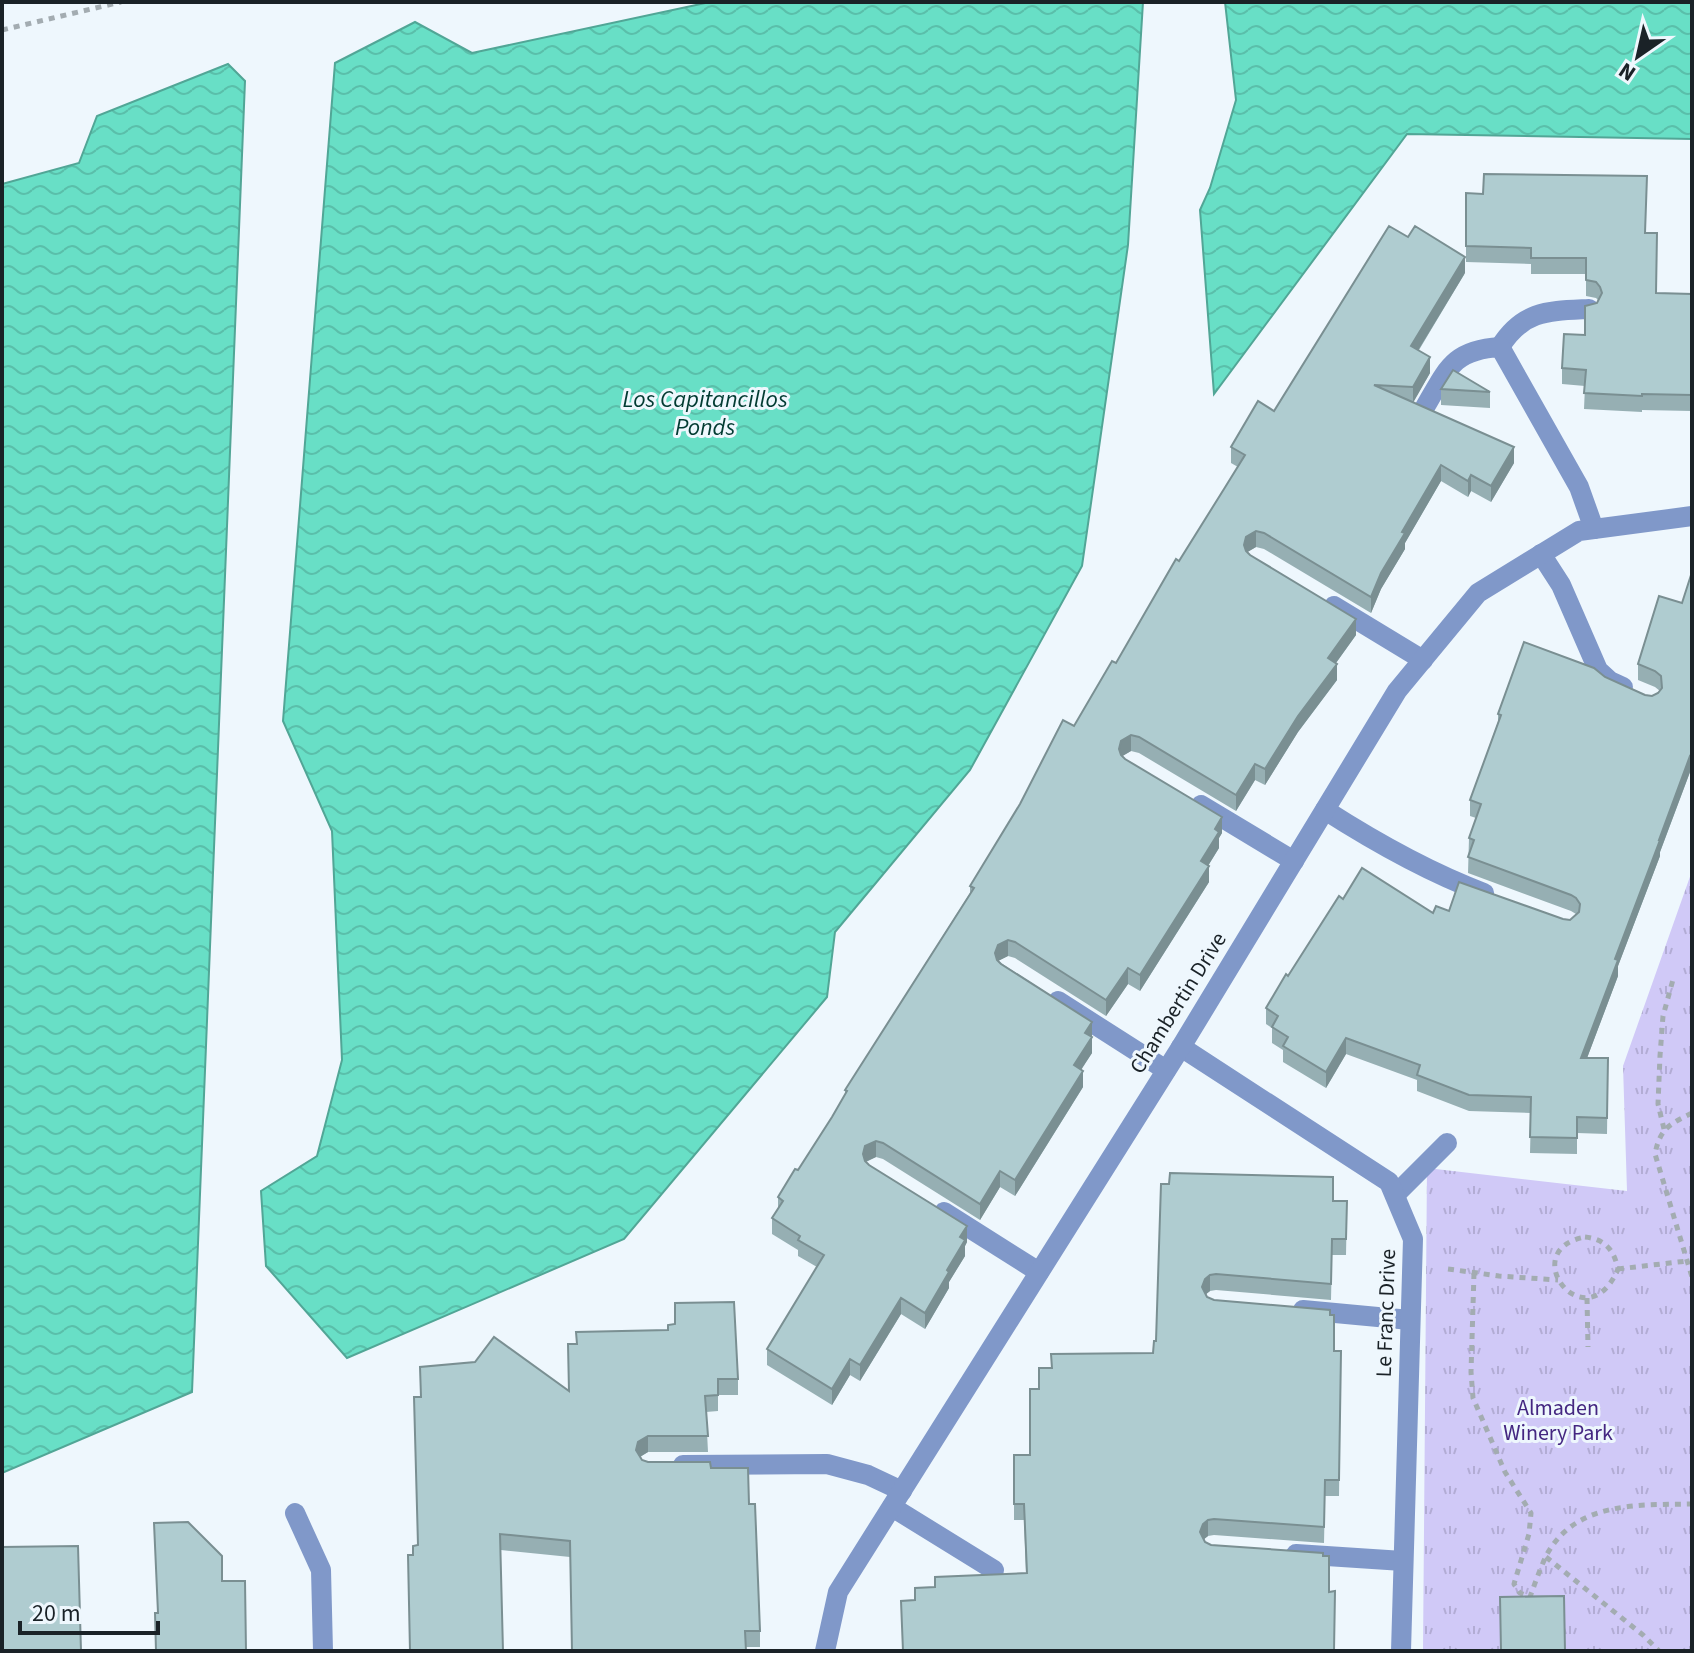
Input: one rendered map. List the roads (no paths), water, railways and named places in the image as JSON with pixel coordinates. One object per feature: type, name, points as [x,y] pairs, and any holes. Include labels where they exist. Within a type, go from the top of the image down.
[{"type":"street","points":[[1500,347],[1507,335],[1530,317],[1548,311],[1589,309]]},
{"type":"street","points":[[1425,407],[1449,367],[1459,358],[1481,348],[1500,347]]},
{"type":"street","points":[[1500,347],[1579,487],[1594,529]]},
{"type":"street","name":"Chambertin Drive","points":[[825,1651],[838,1592],[1181,1047],[1397,691],[1478,593],[1579,531],[1692,516]]},
{"type":"street","points":[[1541,554],[1561,585],[1598,670],[1610,681],[1637,693]]},
{"type":"street","points":[[1323,599],[1423,660]]},
{"type":"street","points":[[1184,795],[1294,861]]},
{"type":"street","points":[[1325,810],[1359,832],[1449,880],[1508,901]]},
{"type":"street","points":[[1046,993],[1166,1070]]},
{"type":"street","name":"Le Franc Drive","points":[[1181,1047],[1389,1182],[1413,1239],[1401,1651]]},
{"type":"street","points":[[1395,1195],[1447,1143]]},
{"type":"street","points":[[928,1202],[1039,1272]]},
{"type":"street","points":[[1290,1309],[1410,1320]]},
{"type":"street","points":[[663,1465],[827,1464],[868,1475],[994,1570]]},
{"type":"street","points":[[295,1513],[321,1570],[323,1651]]},
{"type":"street","points":[[1272,1552],[1403,1561]]},
{"type":"water","name":"Los Capitancillos Ponds","points":[[710,2],[1143,2],[1128,245],[1082,566],[970,770],[835,932],[827,997],[624,1239],[347,1358],[266,1266],[261,1191],[317,1156],[342,1060],[332,831],[283,721],[335,63],[415,22],[472,53]]},
{"type":"water","points":[[1225,2],[1692,2],[1692,139],[1407,134],[1214,394],[1200,210],[1210,188],[1236,100]]},
{"type":"water","points":[[228,64],[245,81],[192,1392],[2,1473],[2,184],[79,163],[97,116]]},
{"type":"park label","name":"Almaden Winery Park","points":[[1558,1420]]}]
